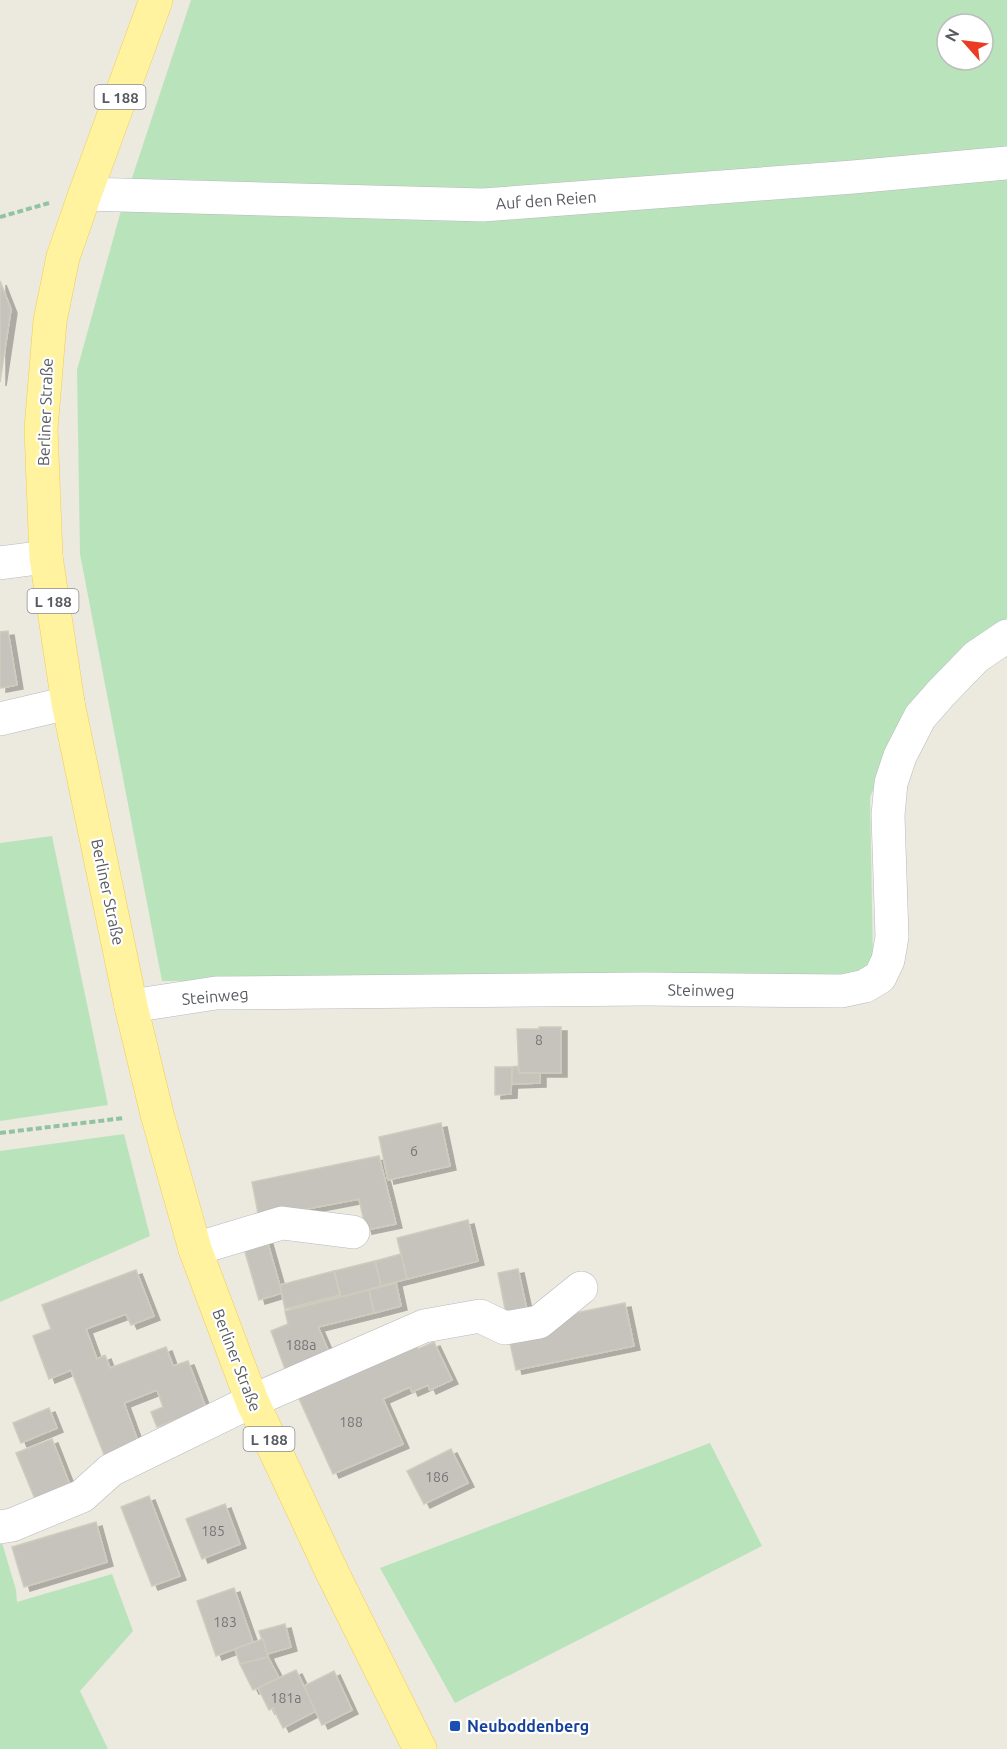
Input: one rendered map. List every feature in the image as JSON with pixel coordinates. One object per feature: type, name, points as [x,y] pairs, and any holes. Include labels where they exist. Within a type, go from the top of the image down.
[{"type":"main road","name":"Berliner Straße","points":[[156,0],[63,257],[50,321],[41,429],[46,557],[68,703],[131,1006],[157,1114],[195,1249],[252,1401],[332,1572],[420,1749]]},
{"type":"street","name":"Auf den Reien","points":[[85,194],[483,205],[852,177],[1007,162]]},
{"type":"street","points":[[0,563],[46,557]]},
{"type":"street","name":"Steinweg","points":[[131,1006],[216,993],[645,989],[842,991],[865,986],[880,977],[888,960],[892,937],[888,815],[891,783],[900,756],[920,717],[942,692],[976,657],[1007,636]]},
{"type":"street","points":[[0,719],[68,703]]},
{"type":"street","points":[[195,1249],[282,1223],[353,1232]]},
{"type":"street","points":[[0,1527],[12,1525],[82,1496],[111,1470],[252,1401],[424,1326],[480,1316],[505,1328],[539,1322],[581,1288]]},
{"type":"path","points":[[0,217],[85,194]]},
{"type":"path","points":[[0,1133],[157,1114]]},
{"type":"green space","points":[[191,0],[1007,0],[1007,618],[912,702],[870,797],[873,960],[851,980],[162,981],[80,554],[77,370],[120,214]]},
{"type":"green space","points":[[52,836],[108,1105],[0,1121],[0,843]]},
{"type":"green space","points":[[124,1134],[150,1236],[0,1302],[0,1151]]},
{"type":"green space","points":[[710,1443],[762,1546],[455,1703],[380,1568]]},
{"type":"green space","points":[[0,1536],[16,1590],[17,1602],[112,1574],[133,1631],[80,1691],[108,1749],[0,1749]]},
{"type":"building","points":[[0,281],[11,309],[0,382]]},
{"type":"building","points":[[8,631],[17,685],[0,688],[0,632]]},
{"type":"building","points":[[539,1027],[561,1027],[561,1073],[519,1073],[517,1029],[539,1029]]},
{"type":"building","points":[[518,1066],[519,1073],[540,1073],[540,1083],[512,1084],[512,1067]]},
{"type":"building","points":[[495,1067],[512,1067],[511,1094],[495,1095]]},
{"type":"building","points":[[441,1123],[450,1166],[388,1180],[379,1137]]},
{"type":"building","points":[[379,1156],[396,1224],[366,1230],[359,1199],[259,1218],[252,1182]]},
{"type":"building","points":[[468,1220],[478,1261],[407,1279],[397,1238]]},
{"type":"building","points":[[266,1237],[282,1293],[259,1300],[243,1245]]},
{"type":"building","points":[[401,1254],[407,1279],[381,1286],[375,1261]]},
{"type":"building","points":[[375,1261],[381,1286],[341,1297],[334,1271]]},
{"type":"building","points":[[518,1269],[527,1310],[506,1314],[498,1273]]},
{"type":"building","points":[[136,1270],[154,1316],[131,1325],[126,1314],[86,1329],[97,1359],[105,1355],[110,1368],[166,1347],[173,1366],[188,1361],[206,1408],[157,1427],[151,1412],[163,1407],[157,1390],[124,1403],[139,1444],[105,1457],[71,1370],[49,1379],[33,1336],[51,1329],[42,1305]]},
{"type":"building","points":[[334,1271],[340,1295],[285,1309],[280,1285]]},
{"type":"building","points":[[396,1283],[401,1306],[374,1313],[369,1290]]},
{"type":"building","points":[[369,1290],[374,1313],[318,1327],[332,1359],[288,1377],[271,1331],[288,1324],[285,1311]]},
{"type":"building","points":[[625,1303],[634,1346],[516,1370],[509,1338],[558,1328],[555,1317]]},
{"type":"building","points":[[434,1342],[452,1380],[430,1390],[428,1385],[412,1392],[410,1387],[383,1399],[403,1444],[333,1474],[296,1392],[416,1344],[418,1349]]},
{"type":"building","points":[[49,1408],[57,1428],[21,1443],[13,1423]]},
{"type":"building","points":[[52,1439],[70,1485],[35,1499],[16,1453]]},
{"type":"building","points":[[451,1449],[468,1483],[424,1504],[407,1471]]},
{"type":"building","points":[[149,1496],[180,1576],[152,1586],[121,1507]]},
{"type":"building","points":[[225,1504],[240,1544],[202,1559],[186,1519]]},
{"type":"building","points":[[96,1522],[107,1562],[24,1587],[12,1547]]},
{"type":"building","points":[[234,1588],[253,1642],[216,1656],[197,1601]]},
{"type":"building","points":[[285,1624],[291,1647],[267,1654],[259,1631]]},
{"type":"building","points":[[263,1639],[268,1657],[240,1664],[235,1649]]},
{"type":"building","points":[[268,1657],[279,1678],[253,1690],[240,1664]]},
{"type":"building","points":[[296,1670],[316,1711],[283,1728],[273,1708],[269,1710],[258,1688]]},
{"type":"building","points":[[334,1671],[352,1710],[322,1725],[304,1686]]},
{"type":"place","name":"Neuboddenberg","points":[[455,1726]]}]
